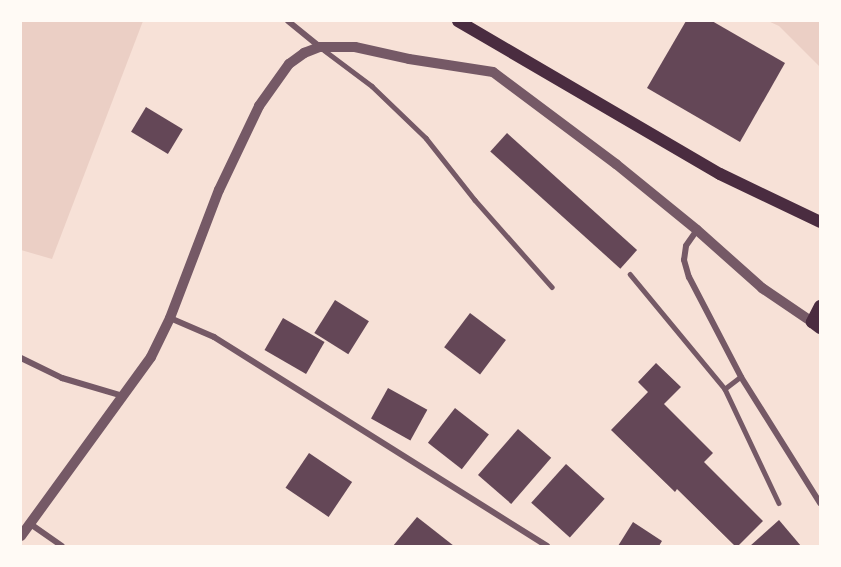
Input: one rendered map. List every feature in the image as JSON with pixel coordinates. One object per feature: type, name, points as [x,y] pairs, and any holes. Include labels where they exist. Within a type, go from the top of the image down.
[{"type":"main road","points":[[458,21],[720,174],[820,222]]},
{"type":"main road","points":[[816,325],[820,306]]},
{"type":"street","points":[[288,21],[320,47]]},
{"type":"street","points":[[21,536],[28,523],[124,397],[151,357],[170,318],[210,212],[259,106],[289,64],[304,53],[320,47],[355,47],[409,59],[493,72],[616,164],[697,230],[762,288],[816,325]]},
{"type":"street","points":[[697,230],[686,246],[686,270],[710,321],[741,377],[820,503]]},
{"type":"street","points":[[170,318],[189,324],[224,343],[547,546]]},
{"type":"street","points":[[21,358],[62,378],[124,397]]},
{"type":"street","points":[[28,523],[62,546]]},
{"type":"lane","points":[[320,47],[372,86],[426,138],[488,216],[552,287]]},
{"type":"lane","points":[[630,274],[725,389],[779,503]]},
{"type":"lane","points":[[725,389],[741,377]]},
{"type":"shaded area","points":[[21,21],[143,21],[52,259],[21,250]]},
{"type":"shaded area","points":[[768,21],[820,21],[820,67],[779,26]]},
{"type":"building","points":[[686,21],[712,21],[785,63],[740,142],[647,88]]},
{"type":"building","points":[[146,107],[183,129],[168,154],[131,132]]},
{"type":"building","points":[[507,133],[637,250],[620,269],[490,152]]},
{"type":"building","points":[[335,300],[369,321],[348,354],[314,333]]},
{"type":"building","points":[[470,313],[506,340],[480,374],[444,347]]},
{"type":"building","points":[[283,318],[325,342],[306,374],[264,350]]},
{"type":"building","points":[[656,363],[681,387],[664,404],[713,453],[704,462],[763,521],[738,546],[735,546],[677,489],[675,492],[611,430],[648,392],[638,382]]},
{"type":"building","points":[[388,388],[427,410],[410,440],[371,419]]},
{"type":"building","points":[[455,408],[489,434],[462,469],[428,443]]},
{"type":"building","points":[[518,429],[551,458],[511,504],[478,475]]},
{"type":"building","points":[[309,453],[352,482],[329,517],[286,488]]},
{"type":"building","points":[[566,464],[605,499],[570,537],[531,503]]},
{"type":"building","points":[[417,517],[426,524],[454,546],[393,546]]},
{"type":"building","points":[[779,520],[801,546],[750,546]]},
{"type":"building","points":[[633,522],[662,541],[659,546],[618,546]]}]
